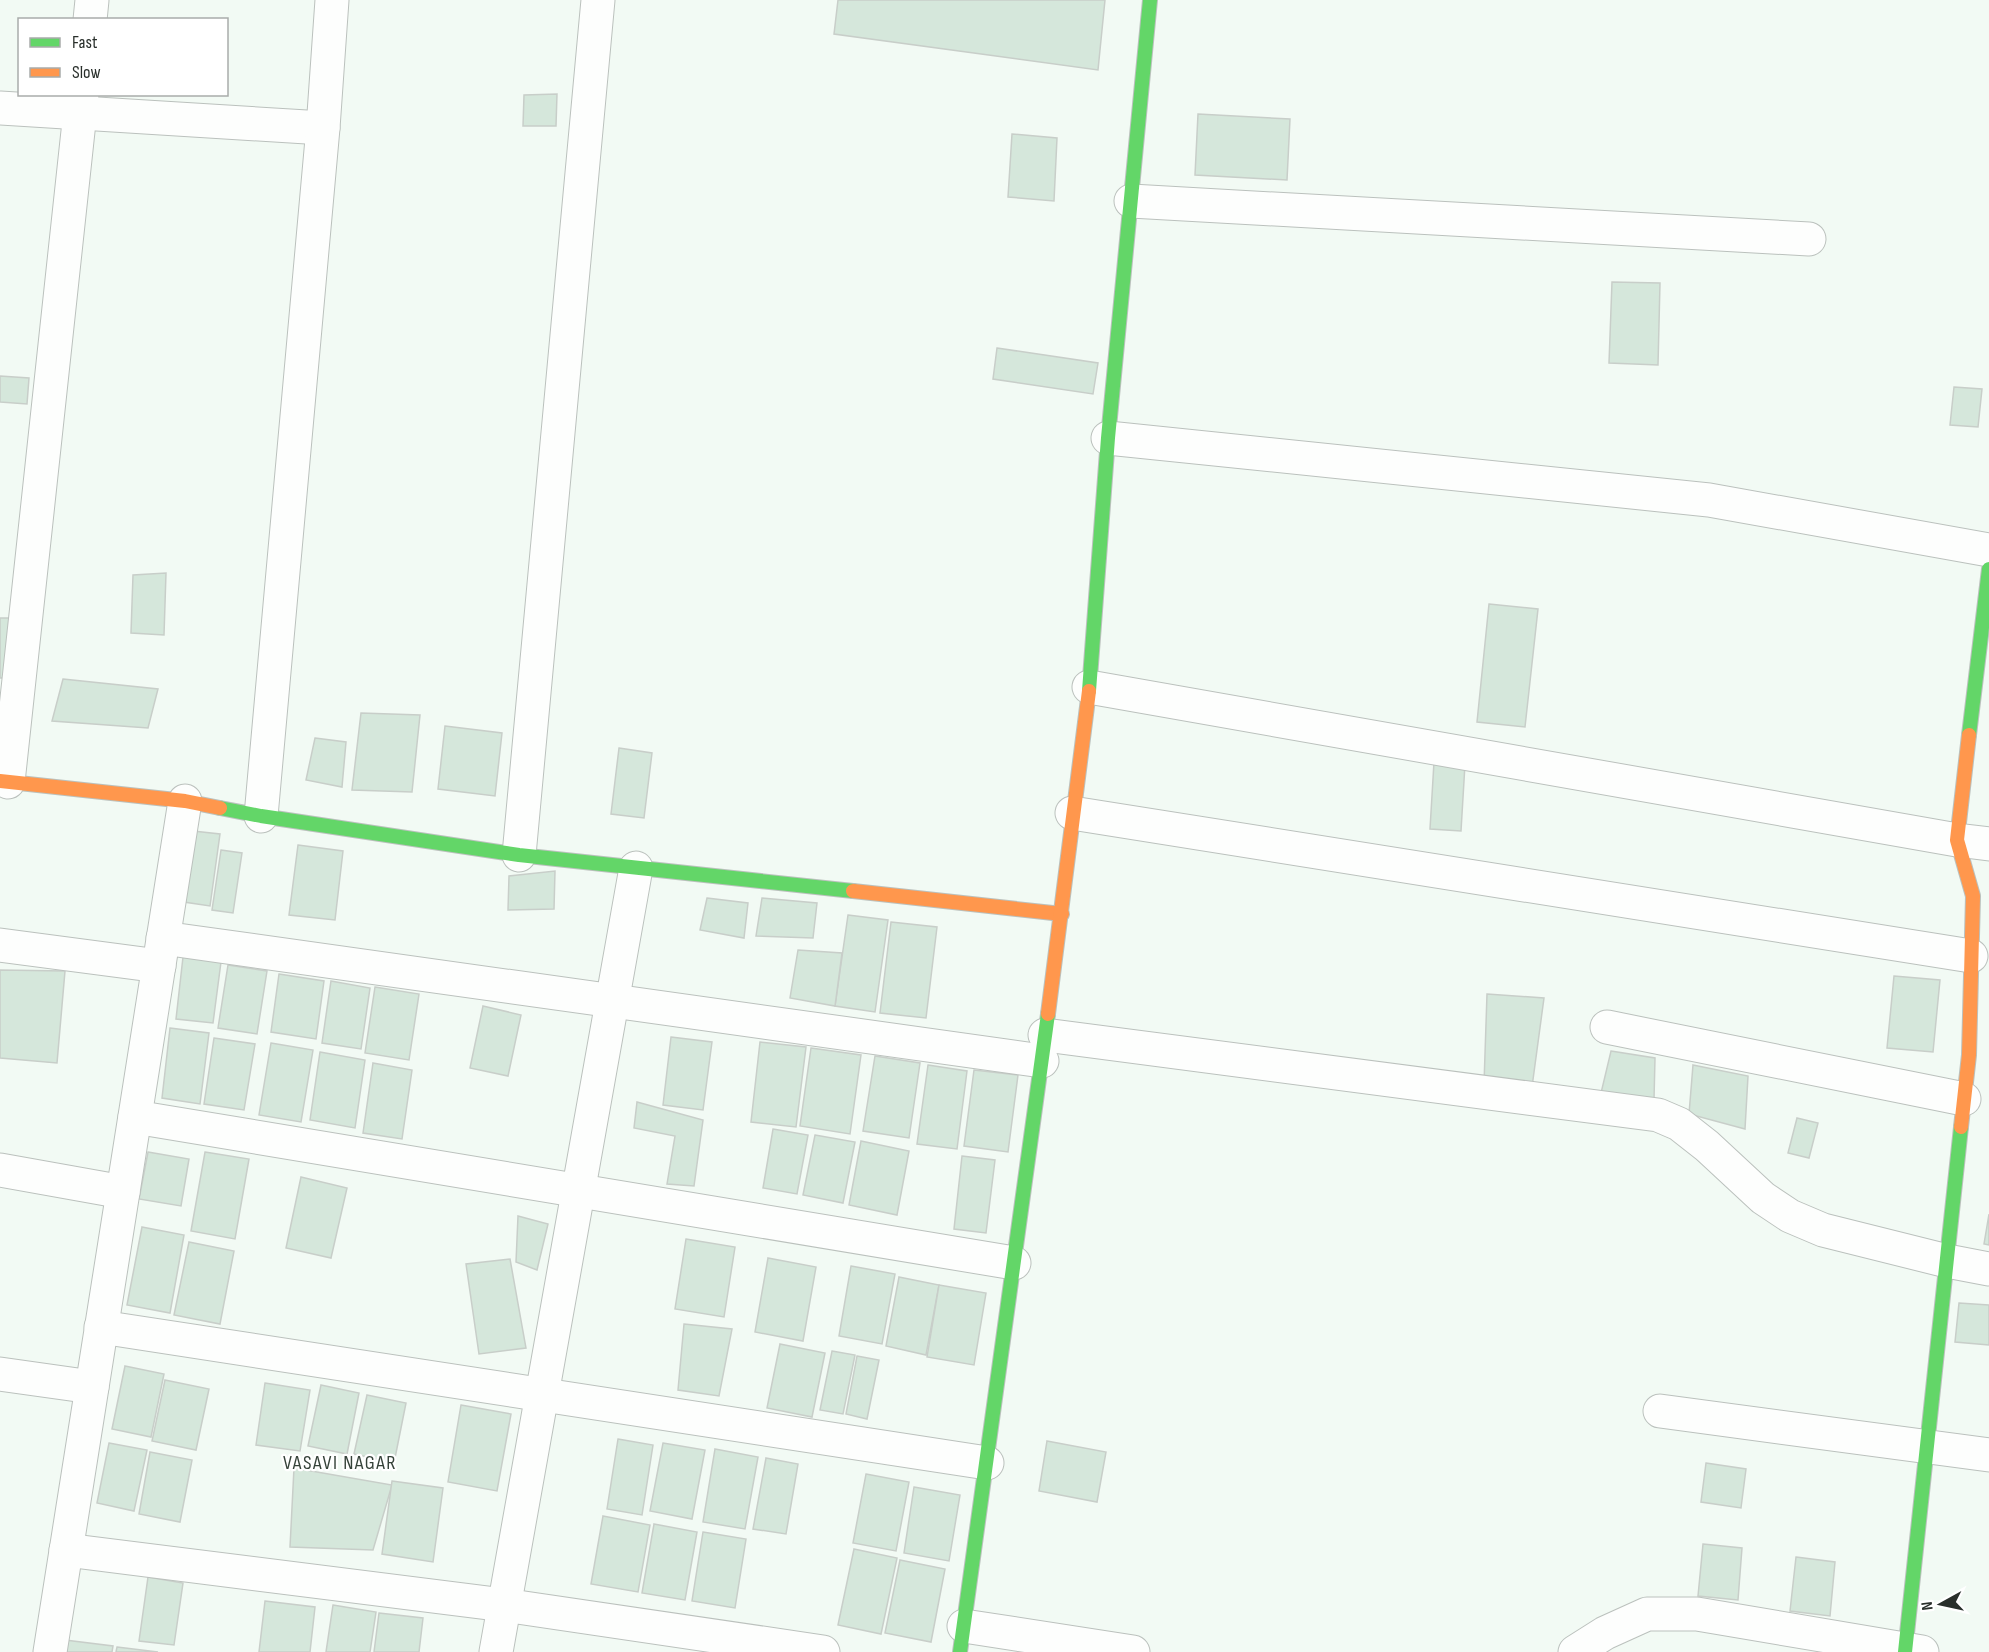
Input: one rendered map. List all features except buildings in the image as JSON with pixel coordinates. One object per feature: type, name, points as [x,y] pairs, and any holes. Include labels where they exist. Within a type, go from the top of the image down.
[{"type":"street","points":[[90,18],[92,0]]},
{"type":"street","points":[[261,816],[323,128],[332,0]]},
{"type":"street","points":[[519,855],[598,0]]},
{"type":"street","points":[[1133,1652],[962,1639],[1062,914],[1072,813],[1089,687],[1108,438],[1150,0]]},
{"type":"street","points":[[0,108],[81,104],[323,128]]},
{"type":"street","points":[[81,104],[4,782],[185,801],[261,816],[519,855],[1062,914]]},
{"type":"street","points":[[1131,201],[1809,239]]},
{"type":"street","points":[[1108,438],[1709,500],[1989,550]]},
{"type":"street","points":[[1575,1652],[1605,1633],[1647,1614],[1697,1614],[1911,1651],[1927,1446],[1969,1055],[1973,896],[1957,840],[1989,569]]},
{"type":"street","points":[[1089,687],[1989,844]]},
{"type":"street","points":[[50,1652],[185,801]]},
{"type":"street","points":[[1072,813],[1971,956]]},
{"type":"street","points":[[495,1652],[636,868]]},
{"type":"street","points":[[0,945],[161,952],[1658,1115],[1679,1124],[1707,1146],[1763,1198],[1790,1216],[1823,1230],[1947,1261],[1989,1269]]},
{"type":"street","points":[[1607,1027],[1964,1099]]},
{"type":"street","points":[[135,1117],[1014,1263]]},
{"type":"street","points":[[0,1170],[123,1192]]},
{"type":"street","points":[[101,1327],[987,1463]]},
{"type":"street","points":[[0,1374],[92,1387]]},
{"type":"street","points":[[1660,1411],[1989,1455]]},
{"type":"street","points":[[66,1550],[504,1605],[823,1652]]},
{"type":"traffic: fast","points":[[1089,691],[1108,438],[1150,0]]},
{"type":"traffic: fast","points":[[1969,735],[1989,569]]},
{"type":"traffic: fast","points":[[220,808],[519,855],[853,891]]},
{"type":"traffic: fast","points":[[960,1652],[1048,1014]]},
{"type":"traffic: fast","points":[[1905,1652],[1961,1127]]},
{"type":"traffic: slow","points":[[1048,1014],[1089,691]]},
{"type":"traffic: slow","points":[[1961,1127],[1969,1055],[1973,896],[1957,840],[1969,735]]},
{"type":"traffic: slow","points":[[0,781],[185,801],[220,808]]},
{"type":"traffic: slow","points":[[853,891],[1062,914]]},
{"type":"district","name":"VASAVI NAGAR","points":[[340,1462]]}]
